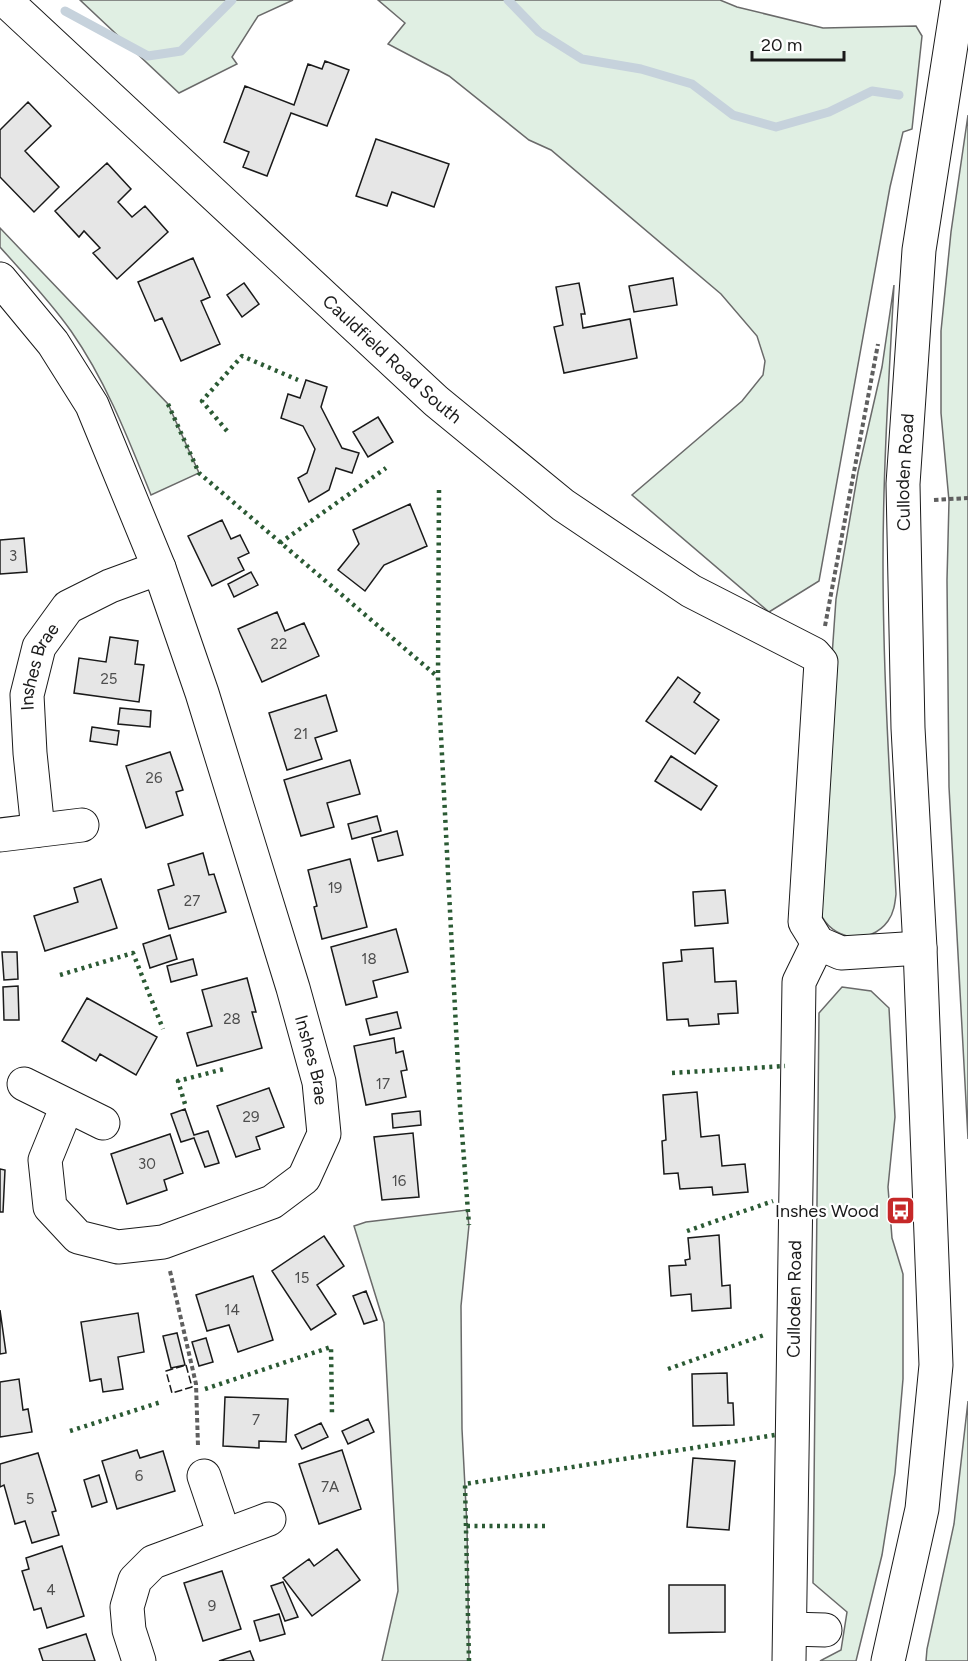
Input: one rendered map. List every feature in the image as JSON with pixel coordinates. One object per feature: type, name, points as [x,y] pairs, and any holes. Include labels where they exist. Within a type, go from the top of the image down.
[{"type":"street","name":"Cauldfield Road South","points":[[5,0],[454,416],[563,505],[691,591],[814,654],[821,662]]},
{"type":"street","name":"Culloden Road","points":[[888,1661],[922,1509],[936,1365],[920,948],[908,728],[903,484],[919,250],[958,0]]},
{"type":"street","name":"Inshes Brae","points":[[0,279],[53,343],[92,405],[159,568],[202,693],[292,988],[319,1082],[324,1134],[304,1178],[272,1202],[163,1242],[118,1247],[78,1237],[50,1207],[45,1160],[67,1106]]},
{"type":"street","name":"Inshes Brae","points":[[38,830],[27,695],[39,647],[68,607],[110,586],[159,568]]},
{"type":"street","points":[[821,662],[805,922],[818,943],[841,953],[920,948]]},
{"type":"street","points":[[0,835],[82,825]]},
{"type":"street","name":"Culloden Road","points":[[789,1661],[799,982],[818,943]]},
{"type":"street","points":[[24,1084],[103,1123]]},
{"type":"street","points":[[204,1476],[224,1535]]},
{"type":"street","points":[[139,1661],[129,1630],[127,1608],[135,1580],[153,1562],[269,1519]]},
{"type":"street","points":[[790,1629],[825,1630]]},
{"type":"path","points":[[821,662],[827,612],[879,339]]},
{"type":"path","points":[[163,1242],[196,1384],[196,1438],[204,1476]]},
{"type":"green space","points":[[80,0],[293,0],[258,16],[232,57],[237,64],[179,93]]},
{"type":"green space","points":[[378,0],[720,0],[737,7],[823,28],[916,26],[922,36],[912,129],[903,132],[890,187],[819,581],[769,612],[632,495],[742,401],[763,375],[765,361],[757,336],[721,294],[551,150],[529,140],[449,76],[388,44],[405,23]]},
{"type":"green space","points":[[968,115],[968,1139],[949,787],[947,580],[949,501],[941,413],[941,331],[951,232]]},
{"type":"green space","points":[[0,228],[168,404],[199,473],[151,495],[116,410],[84,350],[37,288],[0,247]]},
{"type":"green space","points":[[894,285],[885,458],[883,604],[896,894],[892,915],[880,929],[861,937],[851,937],[833,929],[825,922],[819,909],[816,884],[836,599],[858,472],[882,367]]},
{"type":"green space","points":[[842,987],[871,991],[889,1008],[895,1117],[888,1187],[892,1238],[903,1274],[903,1379],[895,1473],[882,1555],[856,1661],[820,1661],[841,1650],[847,1612],[813,1583],[819,1013]]},
{"type":"green space","points":[[467,1210],[469,1225],[461,1306],[469,1661],[382,1661],[398,1591],[384,1323],[354,1226],[366,1222]]},
{"type":"green space","points":[[968,1401],[968,1661],[926,1661],[954,1524]]},
{"type":"building","points":[[325,61],[349,70],[327,126],[291,113],[267,176],[243,167],[249,152],[224,142],[245,86],[294,105],[308,64],[322,69]]},
{"type":"building","points":[[28,102],[51,126],[25,151],[59,187],[34,212],[0,177],[0,130]]},
{"type":"building","points":[[376,139],[449,164],[434,207],[392,192],[387,206],[356,196]]},
{"type":"building","points":[[107,163],[131,189],[118,202],[132,217],[145,206],[168,232],[117,279],[93,253],[100,248],[84,231],[79,237],[55,211]]},
{"type":"building","points":[[193,258],[210,297],[201,301],[220,344],[181,361],[162,318],[155,321],[138,282]]},
{"type":"building","points":[[673,278],[677,305],[634,312],[629,286]]},
{"type":"building","points":[[244,283],[259,304],[242,317],[227,295]]},
{"type":"building","points":[[579,283],[585,314],[581,314],[583,328],[630,319],[637,358],[564,373],[554,327],[563,325],[556,287]]},
{"type":"building","points":[[306,380],[327,387],[321,407],[342,448],[359,453],[352,473],[336,468],[329,490],[309,502],[298,478],[307,473],[315,449],[303,426],[281,418],[288,394],[300,398]]},
{"type":"building","points":[[378,417],[393,442],[368,457],[353,432]]},
{"type":"building","points":[[410,504],[427,546],[384,565],[365,591],[338,570],[359,544],[353,530]]},
{"type":"building","points":[[222,520],[231,539],[240,535],[249,553],[238,558],[244,570],[212,586],[188,536]]},
{"type":"building","points":[[24,538],[27,572],[0,574],[0,540]]},
{"type":"building","points":[[251,572],[258,585],[234,597],[228,584]]},
{"type":"building","points":[[277,612],[285,631],[304,623],[319,656],[262,682],[238,629]]},
{"type":"building","points":[[110,637],[138,641],[135,664],[144,665],[139,702],[74,693],[79,658],[106,662]]},
{"type":"building","points":[[678,677],[700,693],[694,702],[719,720],[695,754],[646,721]]},
{"type":"building","points":[[326,695],[337,731],[315,738],[322,759],[287,770],[269,713]]},
{"type":"building","points":[[120,708],[151,711],[150,727],[118,724]]},
{"type":"building","points":[[92,727],[119,731],[117,745],[90,741]]},
{"type":"building","points":[[170,752],[183,790],[176,792],[183,815],[146,828],[126,766]]},
{"type":"building","points":[[671,756],[717,786],[701,810],[655,781]]},
{"type":"building","points":[[350,760],[360,794],[327,803],[334,827],[301,836],[284,780]]},
{"type":"building","points":[[377,816],[381,831],[352,839],[348,824]]},
{"type":"building","points":[[397,831],[403,855],[378,861],[372,838]]},
{"type":"building","points":[[203,853],[209,875],[214,874],[226,912],[169,929],[158,890],[174,885],[168,864]]},
{"type":"building","points":[[350,859],[367,927],[322,939],[308,870]]},
{"type":"building","points":[[101,879],[117,928],[45,951],[34,916],[78,902],[74,888]]},
{"type":"building","points":[[725,890],[728,923],[695,926],[693,892]]},
{"type":"building","points":[[396,929],[408,972],[373,981],[377,997],[346,1005],[331,947]]},
{"type":"building","points":[[170,935],[177,959],[150,968],[143,944]]},
{"type":"building","points":[[713,948],[715,982],[736,981],[738,1013],[718,1014],[719,1024],[689,1026],[688,1019],[667,1020],[663,963],[682,961],[681,950]]},
{"type":"building","points":[[2,952],[17,952],[18,979],[4,980]]},
{"type":"building","points":[[193,959],[197,975],[171,982],[167,966]]},
{"type":"building","points":[[247,978],[256,1012],[252,1012],[262,1048],[197,1066],[187,1033],[212,1026],[202,990]]},
{"type":"building","points":[[18,986],[19,1020],[4,1020],[3,987]]},
{"type":"building","points":[[87,998],[157,1037],[136,1075],[100,1054],[96,1061],[62,1041]]},
{"type":"building","points":[[397,1012],[401,1028],[370,1035],[366,1019]]},
{"type":"building","points":[[394,1038],[396,1053],[403,1051],[407,1070],[401,1071],[406,1097],[366,1105],[354,1046]]},
{"type":"building","points":[[269,1088],[284,1127],[256,1137],[260,1149],[236,1157],[217,1106]]},
{"type":"building","points":[[697,1092],[701,1137],[719,1135],[722,1166],[745,1164],[748,1192],[713,1195],[712,1187],[680,1189],[678,1173],[664,1174],[662,1141],[666,1140],[663,1095]]},
{"type":"building","points":[[185,1109],[194,1135],[208,1131],[219,1163],[205,1167],[194,1138],[181,1142],[171,1114]]},
{"type":"building","points":[[420,1111],[421,1125],[393,1128],[392,1114]]},
{"type":"building","points":[[413,1133],[419,1197],[382,1200],[374,1137]]},
{"type":"building","points":[[170,1134],[183,1173],[164,1180],[167,1190],[127,1204],[111,1154]]},
{"type":"building","points":[[0,1169],[5,1170],[3,1212],[0,1212]]},
{"type":"building","points":[[719,1235],[722,1286],[730,1285],[731,1308],[692,1311],[691,1294],[671,1296],[669,1266],[686,1265],[685,1260],[690,1259],[688,1238]]},
{"type":"building","points":[[324,1236],[344,1266],[317,1285],[336,1314],[311,1330],[272,1271]]},
{"type":"building","points":[[253,1276],[273,1340],[238,1352],[229,1325],[207,1331],[196,1295]]},
{"type":"building","points":[[366,1291],[377,1320],[364,1324],[353,1296]]},
{"type":"building","points":[[0,1310],[6,1353],[0,1354]]},
{"type":"building","points":[[138,1313],[144,1352],[118,1357],[123,1389],[103,1392],[101,1379],[90,1381],[81,1322]]},
{"type":"building","points":[[177,1333],[185,1365],[171,1368],[163,1336]]},
{"type":"building","points":[[206,1338],[213,1362],[199,1366],[192,1342]]},
{"type":"building","points":[[727,1373],[728,1403],[733,1403],[734,1425],[693,1426],[692,1374]]},
{"type":"building","points":[[19,1379],[23,1410],[28,1409],[32,1432],[0,1437],[0,1382]]},
{"type":"building","points":[[225,1397],[288,1399],[286,1442],[259,1441],[259,1448],[223,1446]]},
{"type":"building","points":[[368,1419],[374,1432],[348,1444],[342,1431]]},
{"type":"building","points":[[321,1423],[328,1437],[302,1449],[295,1435]]},
{"type":"building","points":[[137,1450],[140,1458],[163,1451],[175,1491],[117,1509],[102,1461]]},
{"type":"building","points":[[342,1450],[361,1509],[319,1524],[299,1464]]},
{"type":"building","points":[[38,1453],[56,1511],[52,1512],[59,1535],[32,1543],[25,1521],[15,1524],[4,1485],[0,1487],[0,1464]]},
{"type":"building","points":[[693,1458],[735,1461],[729,1530],[687,1527]]},
{"type":"building","points":[[99,1475],[107,1502],[92,1507],[84,1480]]},
{"type":"building","points":[[62,1546],[84,1616],[47,1628],[41,1608],[34,1610],[22,1571],[29,1569],[26,1558]]},
{"type":"building","points":[[337,1549],[360,1580],[312,1616],[283,1578],[309,1559],[314,1566]]},
{"type":"building","points":[[222,1571],[241,1629],[203,1641],[184,1583]]},
{"type":"building","points":[[283,1582],[298,1617],[285,1621],[271,1586]]},
{"type":"building","points":[[669,1585],[725,1585],[725,1632],[669,1633]]},
{"type":"building","points":[[279,1614],[285,1634],[260,1641],[254,1621]]},
{"type":"building","points":[[86,1634],[95,1661],[43,1661],[39,1649]]},
{"type":"building","points":[[250,1651],[254,1661],[219,1661]]},
{"type":"waterway","points":[[65,11],[148,56],[181,51],[232,0]]},
{"type":"waterway","points":[[508,0],[539,32],[582,59],[641,69],[692,84],[733,115],[776,127],[829,112],[872,91],[899,95]]},
{"type":"hedge","points":[[227,431],[202,401],[242,356],[298,380]]},
{"type":"hedge","points":[[168,404],[199,473],[438,677]]},
{"type":"hedge","points":[[280,543],[386,468]]},
{"type":"hedge","points":[[439,490],[438,677],[460,1106],[469,1225]]},
{"type":"hedge","points":[[60,975],[133,953],[163,1029]]},
{"type":"hedge","points":[[672,1073],[785,1066]]},
{"type":"hedge","points":[[185,1104],[178,1081],[224,1069]]},
{"type":"hedge","points":[[687,1231],[773,1201]]},
{"type":"hedge","points":[[668,1369],[767,1334]]},
{"type":"hedge","points":[[205,1389],[331,1347],[332,1415]]},
{"type":"hedge","points":[[70,1431],[161,1402]]},
{"type":"hedge","points":[[469,1661],[465,1484],[775,1435]]},
{"type":"hedge","points":[[467,1526],[548,1526]]},
{"type":"fence","points":[[186,1365],[192,1387],[172,1393],[166,1371],[186,1365]]},
{"type":"place","name":"Inshes Wood","points":[[900,1211]]}]
